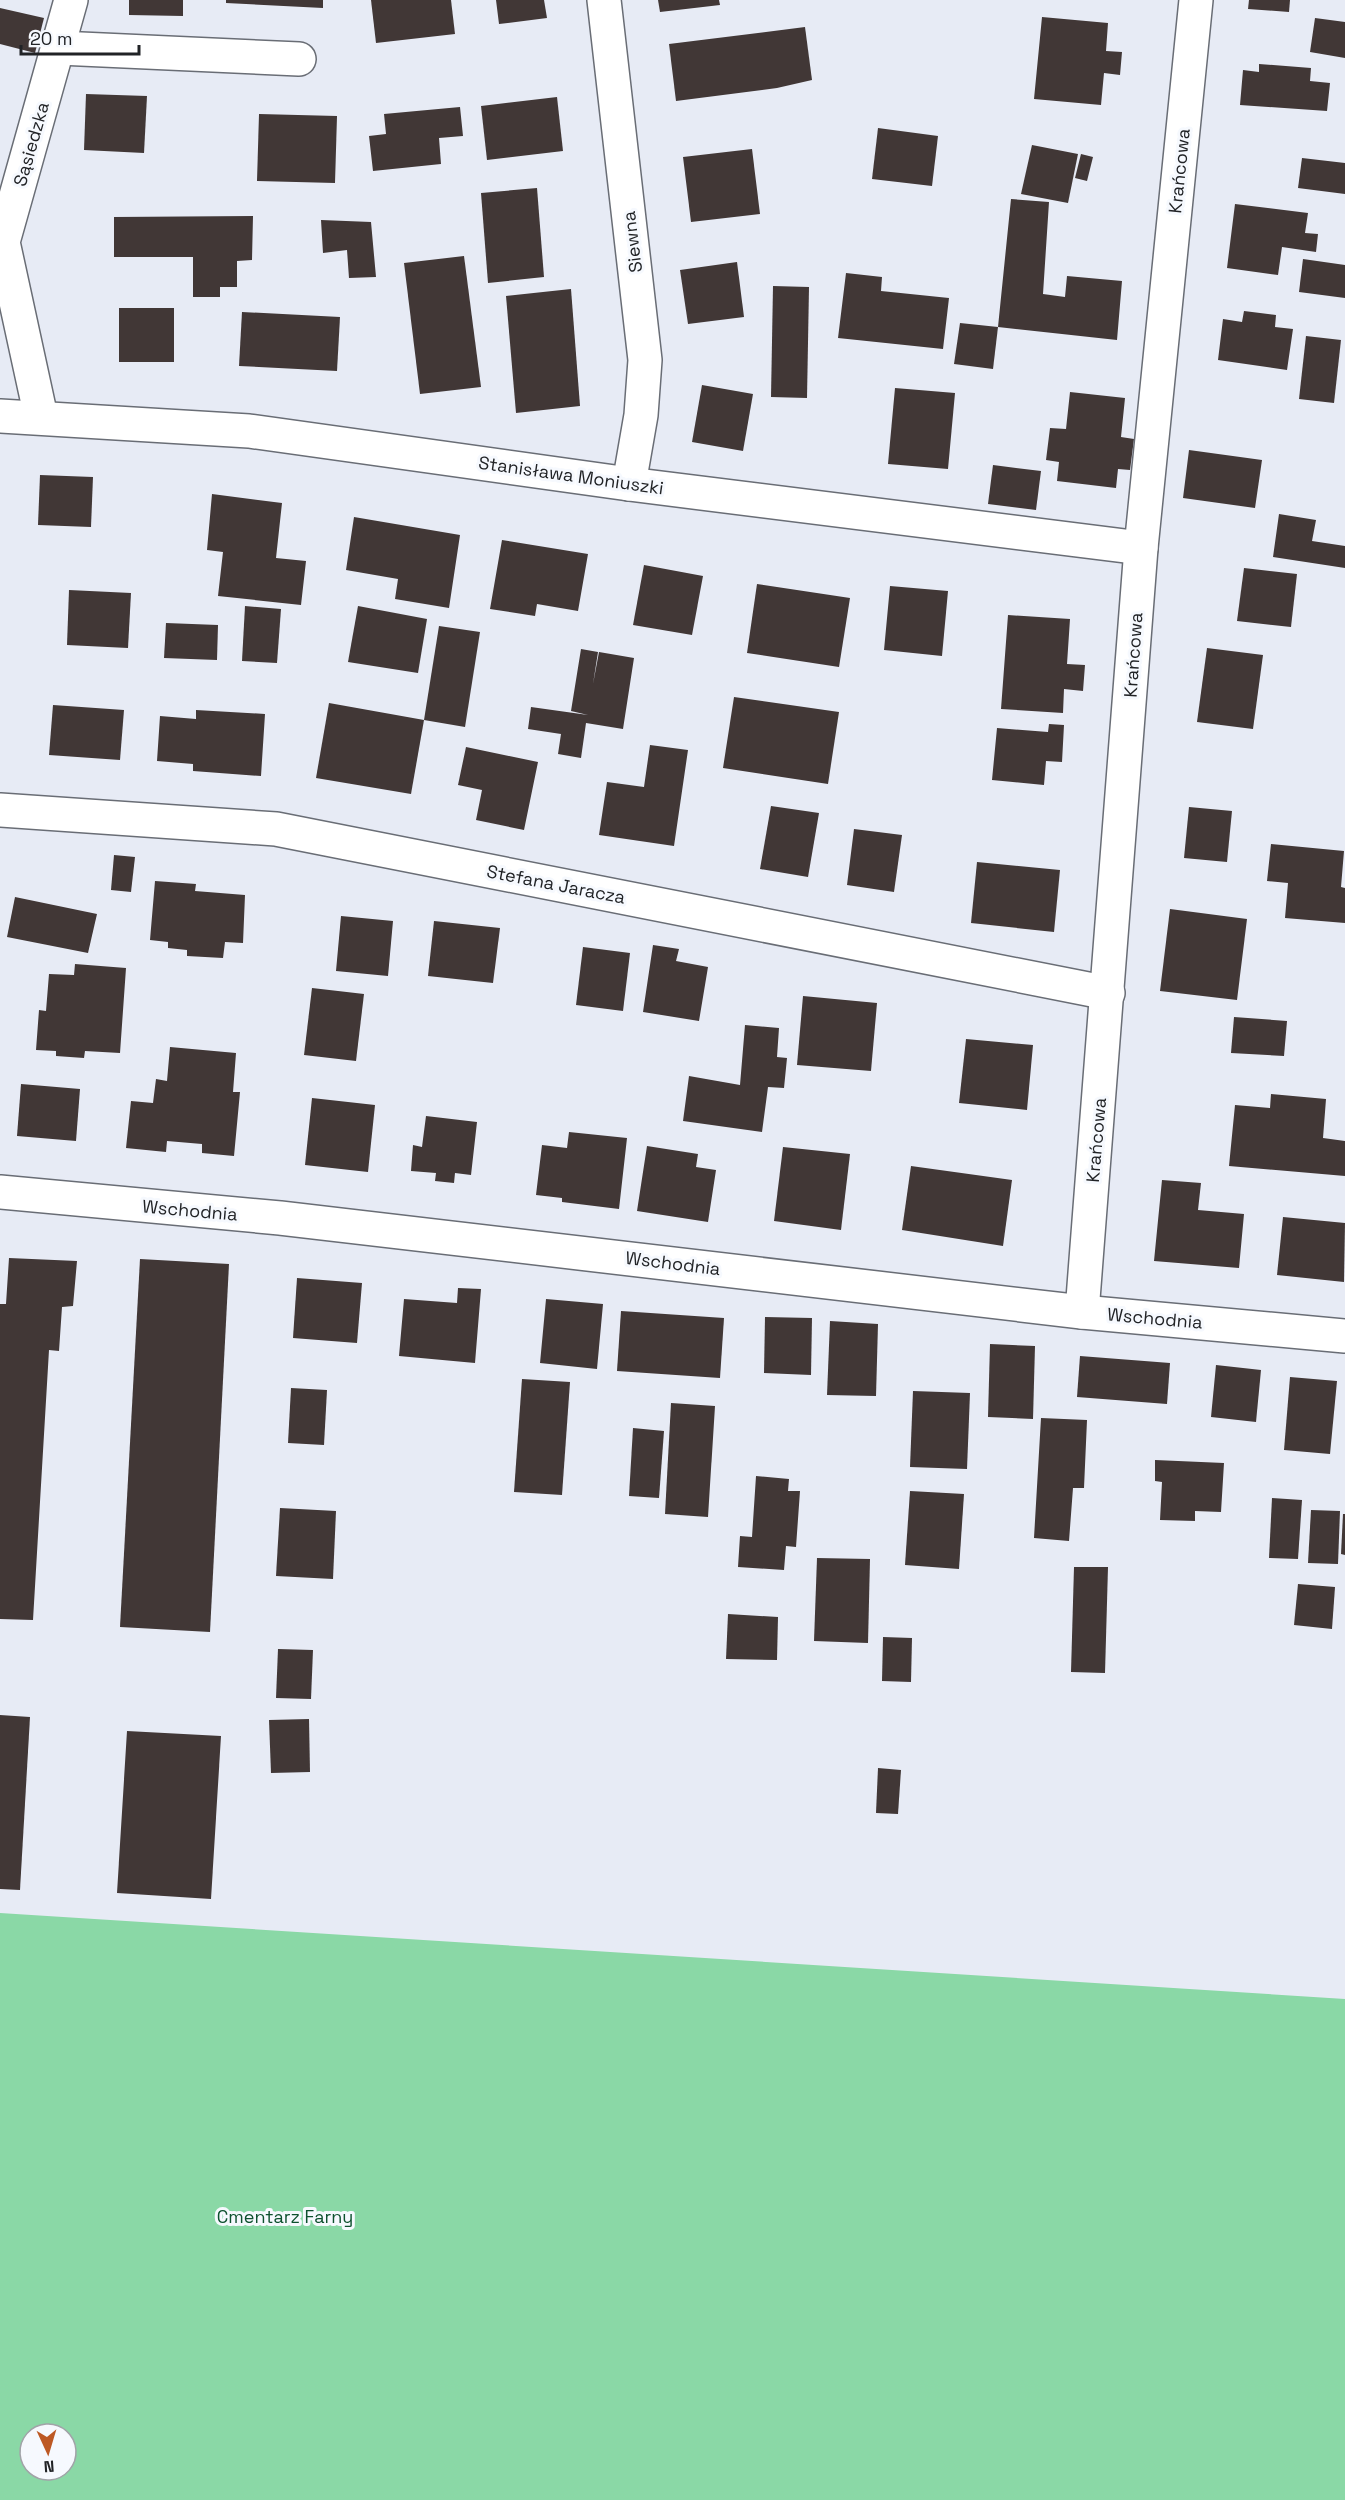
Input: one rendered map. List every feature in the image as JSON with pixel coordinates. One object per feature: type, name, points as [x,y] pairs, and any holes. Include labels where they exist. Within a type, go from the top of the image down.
[{"type":"street","name":"Sąsiedzka","points":[[41,417],[3,242],[71,0]]},
{"type":"street","name":"Siewna","points":[[604,0],[645,360],[641,414],[629,484]]},
{"type":"street","name":"Krańcowa","points":[[1082,1312],[1141,548],[1196,0]]},
{"type":"street","points":[[59,48],[299,58]]},
{"type":"street","name":"Stanisława Moniuszki","points":[[0,416],[249,431],[629,484],[1141,548]]},
{"type":"street","name":"Stefana Jaracza","points":[[0,810],[276,829],[1108,993]]},
{"type":"street","name":"Wschodnia","points":[[0,1192],[280,1218],[1082,1312],[1345,1336]]},
{"type":"green space","name":"Cmentarz Farny","points":[[0,1913],[1345,1999],[1345,2500],[0,2500]]},
{"type":"building","points":[[129,0],[183,0],[183,16],[129,15]]},
{"type":"building","points":[[226,0],[323,0],[323,8],[226,3]]},
{"type":"building","points":[[371,0],[451,0],[455,34],[376,43]]},
{"type":"building","points":[[496,0],[544,0],[547,18],[499,24]]},
{"type":"building","points":[[658,0],[719,0],[720,5],[660,12]]},
{"type":"building","points":[[1249,0],[1290,0],[1289,12],[1248,9]]},
{"type":"building","points":[[0,8],[44,18],[35,53],[0,44]]},
{"type":"building","points":[[1042,17],[1108,23],[1106,51],[1122,52],[1120,75],[1104,73],[1101,105],[1034,99]]},
{"type":"building","points":[[1315,18],[1345,22],[1345,58],[1310,52]]},
{"type":"building","points":[[805,27],[812,80],[777,88],[676,101],[669,44]]},
{"type":"building","points":[[1259,64],[1311,68],[1310,81],[1330,83],[1327,111],[1240,105],[1243,70],[1259,72]]},
{"type":"building","points":[[86,94],[147,96],[144,153],[84,150]]},
{"type":"building","points":[[557,97],[563,151],[487,160],[481,106]]},
{"type":"building","points":[[460,107],[463,136],[439,138],[441,164],[373,171],[369,136],[386,134],[384,114]]},
{"type":"building","points":[[259,114],[337,116],[335,183],[257,181]]},
{"type":"building","points":[[878,128],[938,136],[932,186],[872,179]]},
{"type":"building","points":[[1032,145],[1078,154],[1068,203],[1021,194]]},
{"type":"building","points":[[752,149],[760,214],[691,222],[683,157]]},
{"type":"building","points":[[1081,154],[1093,157],[1087,181],[1075,178]]},
{"type":"building","points":[[1302,158],[1345,163],[1345,194],[1298,188]]},
{"type":"building","points":[[537,188],[544,277],[488,283],[481,193]]},
{"type":"building","points":[[1011,199],[1049,202],[1043,294],[1065,297],[1067,276],[1122,281],[1117,340],[998,327]]},
{"type":"building","points":[[1235,204],[1308,213],[1305,233],[1318,234],[1316,252],[1282,247],[1278,275],[1227,268]]},
{"type":"building","points":[[253,216],[252,260],[237,261],[237,287],[220,287],[220,297],[193,297],[193,257],[114,257],[114,217]]},
{"type":"building","points":[[321,220],[371,222],[376,277],[349,278],[347,250],[323,253]]},
{"type":"building","points":[[464,256],[481,387],[420,394],[404,263]]},
{"type":"building","points":[[1303,259],[1345,265],[1345,298],[1299,292]]},
{"type":"building","points":[[737,262],[744,317],[688,324],[680,270]]},
{"type":"building","points":[[846,273],[882,277],[881,291],[949,298],[943,349],[838,338]]},
{"type":"building","points":[[773,286],[809,287],[807,398],[771,397]]},
{"type":"building","points":[[571,289],[580,406],[516,413],[506,296]]},
{"type":"building","points":[[119,308],[174,308],[174,362],[119,362]]},
{"type":"building","points":[[1244,311],[1276,315],[1275,327],[1293,329],[1287,370],[1218,360],[1223,319],[1242,322]]},
{"type":"building","points":[[242,312],[340,317],[337,371],[239,366]]},
{"type":"building","points":[[960,323],[998,327],[993,369],[954,364]]},
{"type":"building","points":[[1306,336],[1341,340],[1334,403],[1299,399]]},
{"type":"building","points":[[702,385],[753,394],[743,451],[692,442]]},
{"type":"building","points":[[895,388],[955,393],[948,469],[888,464]]},
{"type":"building","points":[[1070,392],[1125,398],[1121,437],[1134,439],[1130,470],[1118,469],[1116,488],[1057,481],[1059,462],[1046,460],[1050,428],[1066,429]]},
{"type":"building","points":[[1189,450],[1262,460],[1255,508],[1183,498]]},
{"type":"building","points":[[993,465],[1041,471],[1036,510],[988,504]]},
{"type":"building","points":[[40,475],[93,477],[91,527],[38,525]]},
{"type":"building","points":[[212,494],[282,503],[276,558],[306,561],[301,605],[218,596],[223,552],[207,550]]},
{"type":"building","points":[[1279,514],[1316,520],[1312,541],[1345,546],[1345,568],[1273,557]]},
{"type":"building","points":[[354,517],[460,535],[449,608],[395,599],[398,579],[346,570]]},
{"type":"building","points":[[502,540],[588,554],[578,611],[537,604],[535,616],[490,609]]},
{"type":"building","points":[[644,565],[703,576],[692,635],[633,625]]},
{"type":"building","points":[[1244,568],[1297,574],[1291,627],[1237,621]]},
{"type":"building","points":[[757,584],[850,598],[839,667],[747,653]]},
{"type":"building","points":[[890,586],[948,591],[942,656],[884,650]]},
{"type":"building","points":[[69,590],[131,593],[128,648],[67,645]]},
{"type":"building","points":[[245,606],[281,609],[277,663],[242,661]]},
{"type":"building","points":[[358,606],[427,619],[418,673],[348,662]]},
{"type":"building","points":[[1008,615],[1070,619],[1067,664],[1085,665],[1083,691],[1064,689],[1063,713],[1001,709]]},
{"type":"building","points":[[166,623],[218,625],[217,660],[164,658]]},
{"type":"building","points":[[439,626],[480,632],[465,727],[424,720]]},
{"type":"building","points":[[1207,648],[1263,655],[1253,729],[1197,722]]},
{"type":"building","points":[[581,649],[598,652],[593,684],[599,652],[634,658],[623,729],[586,723],[581,758],[558,754],[561,734],[528,729],[531,707],[588,715],[571,711]]},
{"type":"building","points":[[734,697],[839,712],[828,784],[723,768]]},
{"type":"building","points":[[329,703],[424,720],[411,794],[316,778]]},
{"type":"building","points":[[53,705],[124,710],[120,760],[49,755]]},
{"type":"building","points":[[196,710],[265,714],[261,776],[193,771],[193,764],[157,761],[160,716],[196,719]]},
{"type":"building","points":[[1049,724],[1064,725],[1062,762],[1046,761],[1044,785],[992,780],[997,728],[1048,732]]},
{"type":"building","points":[[650,745],[688,750],[674,846],[599,835],[607,782],[644,787]]},
{"type":"building","points":[[466,747],[538,762],[524,830],[476,820],[482,790],[458,785]]},
{"type":"building","points":[[771,806],[819,813],[808,877],[760,869]]},
{"type":"building","points":[[1189,807],[1232,811],[1227,862],[1184,858]]},
{"type":"building","points":[[854,829],[902,835],[894,892],[847,885]]},
{"type":"building","points":[[1271,844],[1344,851],[1341,887],[1345,888],[1345,923],[1285,918],[1288,883],[1267,881]]},
{"type":"building","points":[[114,855],[135,857],[131,892],[111,890]]},
{"type":"building","points":[[977,862],[1060,870],[1054,932],[971,923]]},
{"type":"building","points":[[155,881],[196,884],[195,891],[245,895],[243,943],[225,942],[223,958],[187,956],[187,950],[168,948],[168,942],[150,940]]},
{"type":"building","points":[[15,897],[97,914],[88,953],[7,937]]},
{"type":"building","points":[[1170,909],[1247,919],[1237,1000],[1160,991]]},
{"type":"building","points":[[341,916],[393,921],[388,976],[336,971]]},
{"type":"building","points":[[434,921],[500,928],[493,983],[428,976]]},
{"type":"building","points":[[653,945],[679,949],[676,961],[708,967],[699,1021],[643,1012]]},
{"type":"building","points":[[583,947],[630,953],[623,1011],[576,1005]]},
{"type":"building","points":[[75,964],[126,968],[120,1053],[85,1051],[84,1058],[56,1056],[56,1051],[36,1050],[39,1010],[46,1011],[49,974],[74,975]]},
{"type":"building","points":[[312,988],[364,994],[356,1061],[304,1055]]},
{"type":"building","points":[[803,996],[877,1003],[871,1071],[797,1065]]},
{"type":"building","points":[[1234,1017],[1287,1021],[1284,1056],[1231,1053]]},
{"type":"building","points":[[745,1025],[779,1028],[777,1057],[787,1058],[784,1088],[768,1087],[762,1132],[683,1121],[689,1076],[740,1085]]},
{"type":"building","points":[[966,1039],[1033,1045],[1027,1110],[959,1103]]},
{"type":"building","points":[[170,1047],[236,1053],[233,1092],[240,1092],[234,1156],[202,1153],[202,1144],[167,1141],[166,1152],[126,1148],[131,1101],[153,1103],[156,1079],[167,1081]]},
{"type":"building","points":[[21,1084],[80,1089],[76,1141],[17,1136]]},
{"type":"building","points":[[1271,1094],[1326,1099],[1323,1138],[1345,1141],[1345,1176],[1229,1166],[1235,1105],[1270,1108]]},
{"type":"building","points":[[312,1098],[375,1105],[368,1172],[305,1165]]},
{"type":"building","points":[[426,1116],[477,1122],[471,1175],[455,1173],[454,1183],[435,1181],[436,1173],[411,1171],[413,1145],[422,1147]]},
{"type":"building","points":[[569,1132],[627,1138],[619,1209],[562,1202],[562,1198],[536,1195],[542,1145],[567,1148]]},
{"type":"building","points":[[647,1146],[698,1154],[696,1167],[716,1170],[708,1222],[637,1211]]},
{"type":"building","points":[[783,1147],[850,1154],[841,1230],[774,1221]]},
{"type":"building","points":[[911,1166],[1012,1180],[1003,1246],[902,1230]]},
{"type":"building","points":[[1162,1180],[1201,1183],[1198,1210],[1244,1214],[1239,1268],[1154,1261]]},
{"type":"building","points":[[1283,1217],[1345,1223],[1344,1282],[1277,1275]]},
{"type":"building","points":[[9,1258],[77,1261],[73,1306],[62,1307],[59,1351],[49,1350],[33,1620],[0,1619],[0,1304],[6,1304]]},
{"type":"building","points":[[140,1259],[229,1264],[210,1632],[120,1627]]},
{"type":"building","points":[[297,1278],[362,1283],[357,1343],[293,1338]]},
{"type":"building","points":[[458,1288],[481,1289],[475,1363],[399,1356],[404,1299],[457,1303]]},
{"type":"building","points":[[546,1299],[603,1304],[597,1369],[540,1363]]},
{"type":"building","points":[[621,1311],[724,1318],[720,1378],[617,1371]]},
{"type":"building","points":[[765,1317],[812,1318],[811,1375],[764,1373]]},
{"type":"building","points":[[830,1321],[878,1324],[876,1396],[827,1395]]},
{"type":"building","points":[[990,1344],[1035,1346],[1033,1419],[988,1417]]},
{"type":"building","points":[[1080,1356],[1170,1363],[1167,1404],[1077,1397]]},
{"type":"building","points":[[1216,1365],[1261,1370],[1256,1422],[1211,1417]]},
{"type":"building","points":[[1290,1377],[1337,1381],[1330,1454],[1284,1450]]},
{"type":"building","points":[[522,1379],[570,1382],[562,1495],[514,1492]]},
{"type":"building","points":[[291,1388],[327,1390],[324,1445],[288,1443]]},
{"type":"building","points":[[913,1391],[970,1393],[967,1469],[910,1467]]},
{"type":"building","points":[[671,1403],[715,1406],[708,1517],[665,1514]]},
{"type":"building","points":[[1041,1418],[1087,1420],[1084,1488],[1073,1488],[1069,1541],[1034,1538]]},
{"type":"building","points":[[633,1428],[664,1431],[659,1498],[629,1496]]},
{"type":"building","points":[[1155,1460],[1224,1463],[1221,1512],[1195,1511],[1195,1521],[1160,1520],[1162,1482],[1155,1481]]},
{"type":"building","points":[[756,1476],[789,1479],[788,1491],[800,1491],[796,1547],[786,1546],[784,1570],[738,1567],[740,1536],[752,1537]]},
{"type":"building","points":[[910,1491],[964,1494],[959,1569],[905,1565]]},
{"type":"building","points":[[1272,1498],[1302,1500],[1298,1559],[1269,1558]]},
{"type":"building","points":[[280,1508],[336,1511],[333,1579],[276,1576]]},
{"type":"building","points":[[1311,1510],[1340,1511],[1338,1564],[1308,1563]]},
{"type":"building","points":[[1343,1514],[1345,1514],[1345,1555],[1341,1554]]},
{"type":"building","points":[[817,1558],[870,1559],[868,1643],[814,1641]]},
{"type":"building","points":[[1074,1567],[1108,1567],[1105,1673],[1071,1672]]},
{"type":"building","points":[[1298,1584],[1335,1587],[1332,1629],[1294,1625]]},
{"type":"building","points":[[728,1614],[778,1617],[777,1660],[726,1659]]},
{"type":"building","points":[[883,1637],[912,1638],[911,1682],[882,1681]]},
{"type":"building","points":[[278,1649],[313,1650],[311,1699],[276,1698]]},
{"type":"building","points":[[0,1715],[30,1717],[20,1890],[0,1889]]},
{"type":"building","points":[[309,1719],[310,1772],[271,1773],[269,1720]]},
{"type":"building","points":[[127,1731],[221,1736],[211,1899],[117,1893]]},
{"type":"building","points":[[878,1768],[901,1770],[898,1814],[876,1813]]}]
